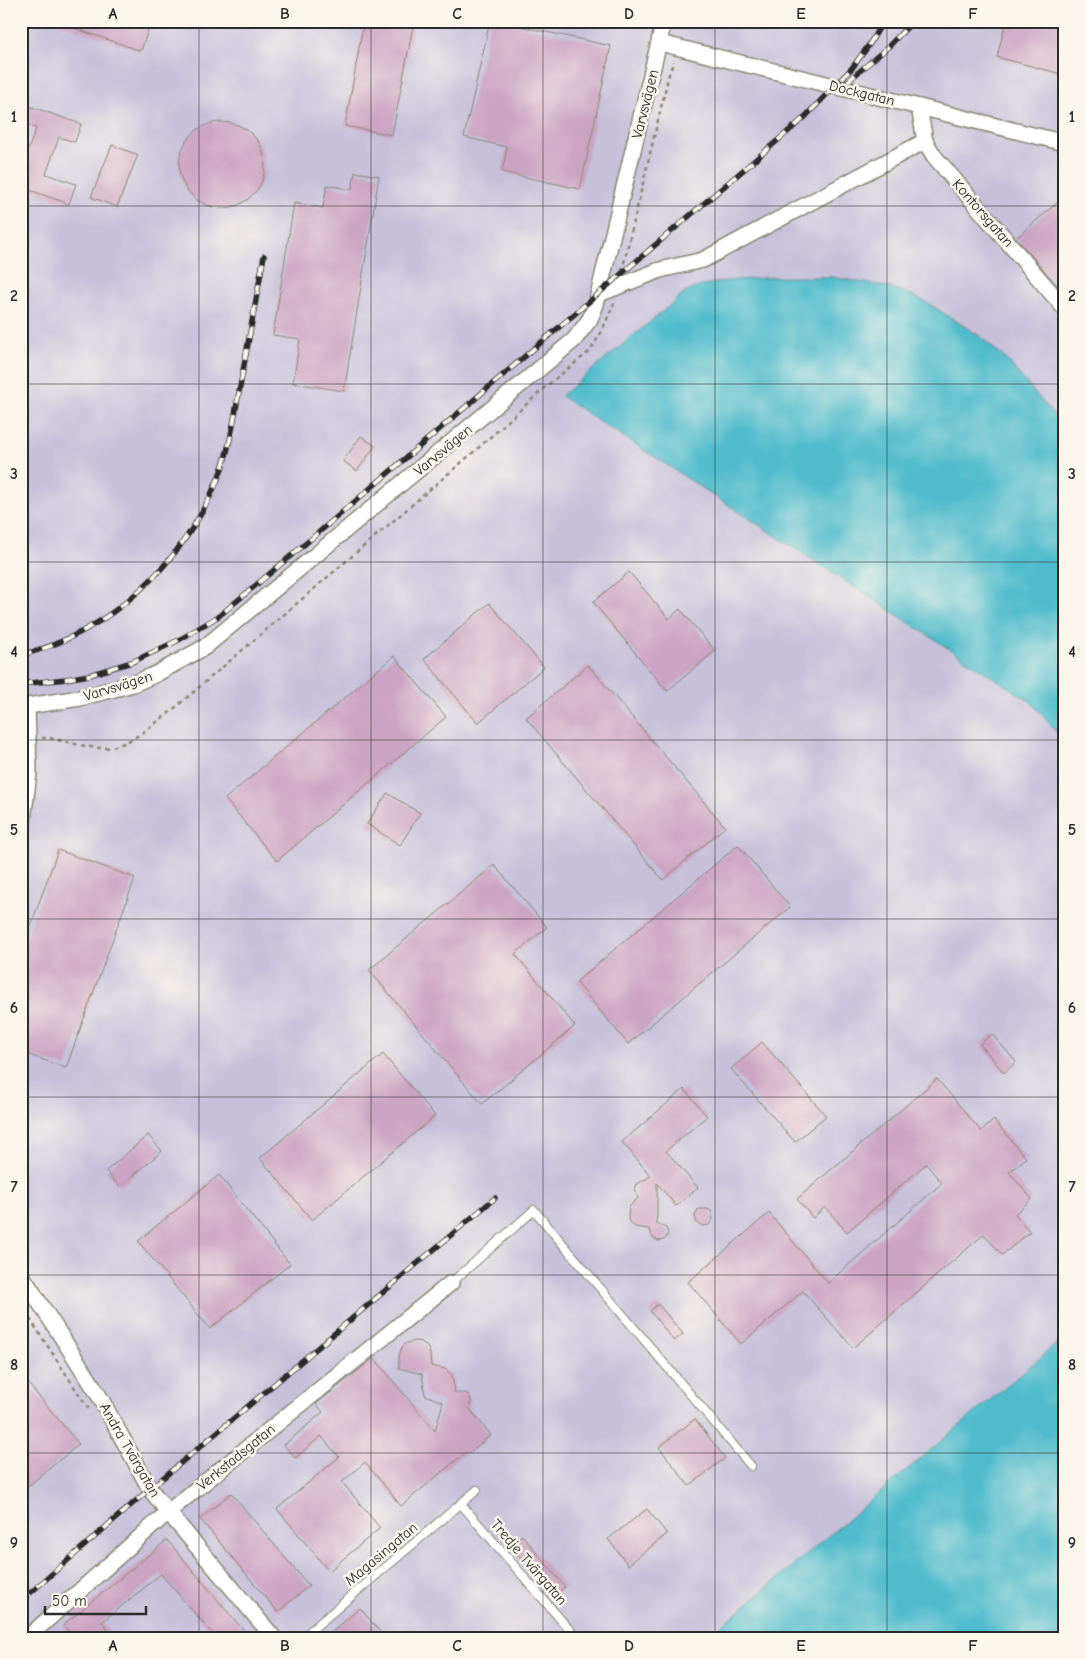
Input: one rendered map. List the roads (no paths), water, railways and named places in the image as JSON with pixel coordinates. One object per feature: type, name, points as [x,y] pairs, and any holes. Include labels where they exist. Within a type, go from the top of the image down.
[{"type":"street","name":"Varvsvägen","points":[[24,707],[80,698],[133,684],[156,674],[205,647],[574,340],[590,319],[599,294],[664,21]]},
{"type":"street","name":"Dockgatan","points":[[660,43],[1065,143]]},
{"type":"street","name":"Kontorsgatan","points":[[919,107],[925,141],[934,156],[1065,309]]},
{"type":"street","points":[[599,294],[660,270],[703,260],[925,141]]},
{"type":"street","points":[[21,835],[30,773],[24,707]]},
{"type":"street","name":"Andra Tvärgatan","points":[[21,1274],[96,1392],[146,1482],[168,1512],[274,1638]]},
{"type":"street","name":"Verkstadsgatan","points":[[27,1638],[168,1512],[451,1283]]},
{"type":"lane","points":[[451,1283],[534,1210],[751,1466]]},
{"type":"lane","name":"Magasingatan","points":[[302,1638],[477,1490]]},
{"type":"lane","name":"Tredje Tvärgatan","points":[[461,1504],[574,1635],[571,1638]]},
{"type":"water","points":[[774,277],[832,277],[883,286],[905,292],[928,303],[981,337],[1007,360],[1065,428],[1065,742],[1031,702],[561,396],[686,292],[718,282]]},
{"type":"water","points":[[1065,1337],[1065,1638],[707,1638]]},
{"type":"railway","points":[[21,684],[89,675],[132,662],[179,640],[219,616],[804,118],[852,68],[869,45],[883,21]]},
{"type":"railway","points":[[847,82],[888,47],[913,21]]},
{"type":"railway","points":[[21,655],[54,645],[84,630],[113,612],[140,590],[164,566],[185,539],[203,510],[218,479],[229,445],[264,256]]},
{"type":"railway","points":[[21,1601],[138,1499],[495,1198]]}]
